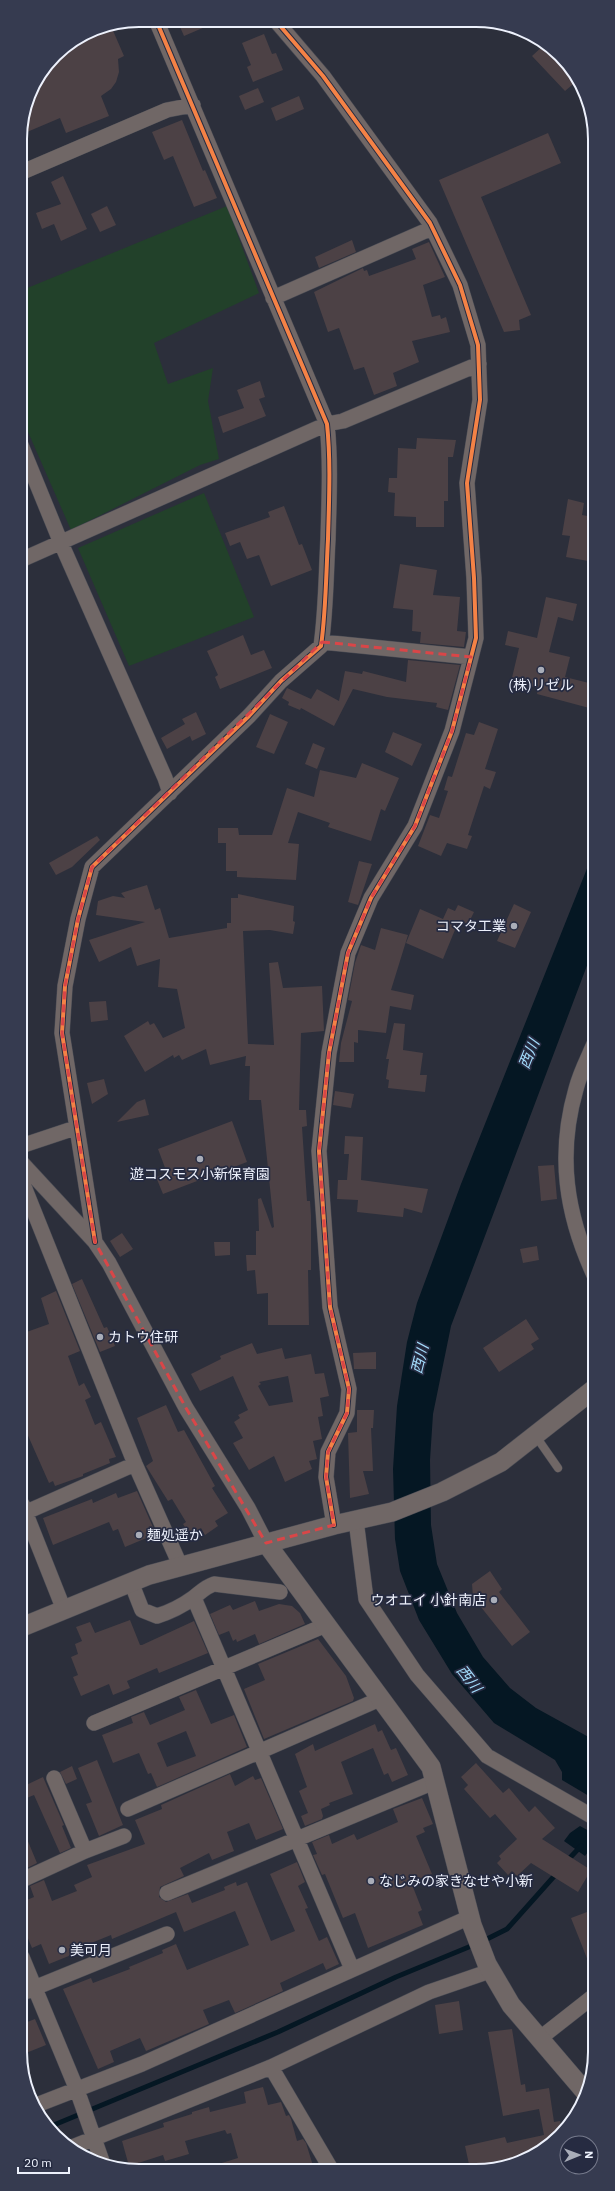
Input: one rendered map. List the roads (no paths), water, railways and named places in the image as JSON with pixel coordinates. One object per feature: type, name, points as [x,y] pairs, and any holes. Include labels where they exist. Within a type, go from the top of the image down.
[{"type":"street","points":[[95,1242],[62,1033],[65,986],[78,919],[92,867],[249,716],[281,681],[321,646],[325,613],[329,496],[329,443],[327,424],[159,27]]},
{"type":"street","points":[[281,27],[323,76],[432,228],[460,285],[478,344],[480,400],[467,483],[474,578],[476,638],[452,731],[415,826],[371,898],[348,953],[329,1053],[319,1151],[330,1307],[349,1389],[347,1413],[328,1452],[326,1477],[334,1525]]},
{"type":"street","points":[[27,170],[167,110],[193,105]]},
{"type":"street","points":[[273,298],[432,228]]},
{"type":"street","points":[[27,557],[327,424],[343,421],[478,364]]},
{"type":"street","points":[[27,460],[61,543],[165,778],[170,793]]},
{"type":"street","points":[[322,642],[471,657]]},
{"type":"street","points":[[588,1059],[576,1088],[568,1129],[565,1163],[568,1197],[574,1224],[588,1260]]},
{"type":"street","points":[[27,1144],[76,1128]]},
{"type":"street","points":[[27,1168],[95,1242],[109,1263],[186,1408],[248,1508],[266,1543],[430,1767],[471,1921],[488,1968],[511,2005],[582,2088]]},
{"type":"street","points":[[27,1194],[135,1464],[180,1565]]},
{"type":"street","points":[[27,1625],[131,1582],[180,1565],[334,1525],[392,1512],[442,1492],[500,1462],[588,1395]]},
{"type":"street","points":[[27,1508],[135,1464]]},
{"type":"street","points":[[27,1520],[64,1610]]},
{"type":"street","points":[[356,1520],[366,1599],[417,1675],[488,1756],[588,1814]]},
{"type":"street","points":[[131,1582],[142,1610],[157,1616],[173,1611],[194,1598],[204,1587],[214,1584],[280,1592]]},
{"type":"street","points":[[194,1598],[352,1969]]},
{"type":"street","points":[[94,1723],[326,1625]]},
{"type":"street","points":[[128,1809],[380,1699]]},
{"type":"street","points":[[54,1778],[85,1851]]},
{"type":"street","points":[[167,1893],[434,1782]]},
{"type":"street","points":[[27,1878],[85,1851],[124,1836]]},
{"type":"street","points":[[40,2104],[142,2064],[352,1969],[471,1921]]},
{"type":"street","points":[[101,2157],[77,2090],[28,1990],[167,1934]]},
{"type":"street","points":[[77,2145],[272,2067],[429,1992],[488,1968]]},
{"type":"street","points":[[539,2039],[588,2000]]},
{"type":"street","points":[[272,2067],[327,2164]]},
{"type":"lane","points":[[535,1435],[558,1468]]},
{"type":"water","name":"西川","points":[[588,866],[588,963],[451,1326],[433,1414],[430,1460],[431,1525],[437,1564],[457,1613],[483,1657],[510,1688],[536,1708],[588,1737],[588,1795],[562,1780],[562,1772],[555,1760],[494,1723],[452,1674],[419,1620],[400,1571],[395,1539],[393,1469],[397,1406],[407,1342],[417,1303],[461,1184]]},
{"type":"water","points":[[580,1826],[588,1830],[588,1852],[585,1856],[564,1841],[570,1833]]},
{"type":"waterway","points":[[566,1862],[581,1846]]},
{"type":"waterway","points":[[483,1941],[507,1929],[557,1873]]},
{"type":"waterway","points":[[54,2125],[278,2032],[396,1977],[476,1944]]},
{"type":"place","name":"(株)リゼル","points":[[541,670]]},
{"type":"place","name":"コマタ工業","points":[[514,926]]},
{"type":"place","name":"遊コスモス小新保育園","points":[[200,1159]]},
{"type":"place","name":"カトウ住研","points":[[100,1337]]},
{"type":"place","name":"麺処遥か","points":[[139,1535]]},
{"type":"place","name":"ウオエイ 小針南店","points":[[494,1600]]},
{"type":"place","name":"なじみの家きなせや小新","points":[[371,1881]]},
{"type":"place","name":"美可月","points":[[62,1950]]}]
